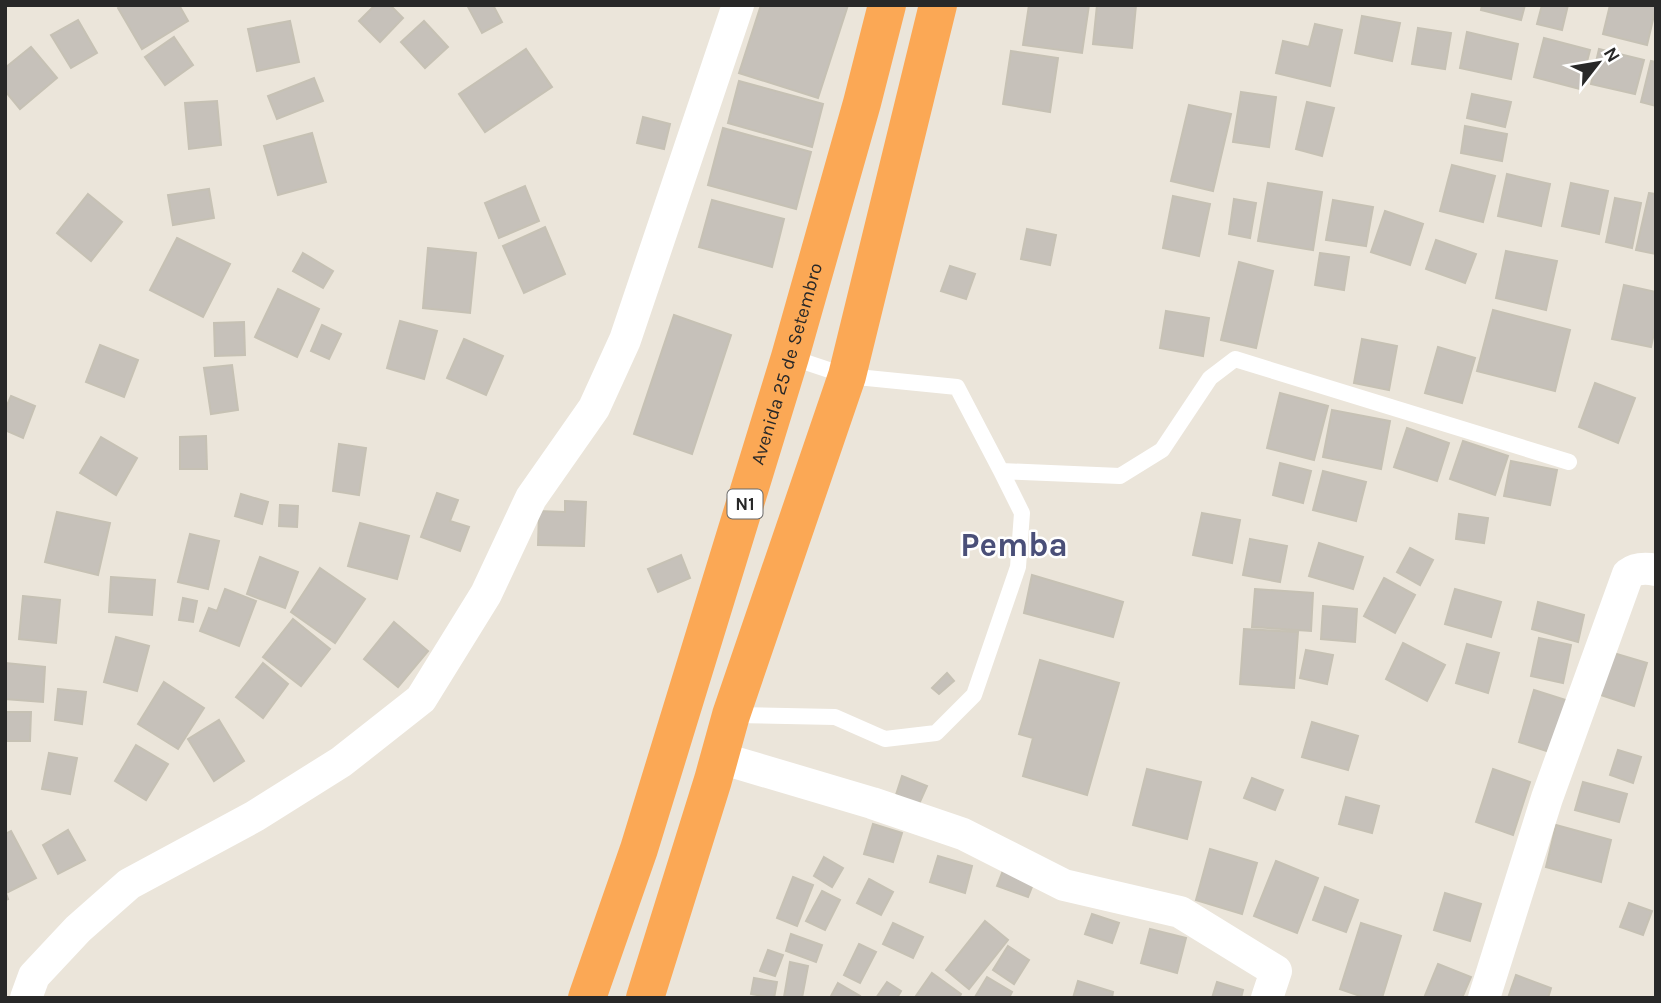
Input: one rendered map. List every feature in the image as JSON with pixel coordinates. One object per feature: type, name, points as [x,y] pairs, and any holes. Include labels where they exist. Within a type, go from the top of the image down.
[{"type":"highway","name":"Avenida 25 de Setembro","points":[[587,998],[639,849],[790,357],[887,5]]},
{"type":"highway","points":[[646,998],[731,715],[847,376],[938,5]]},
{"type":"street","points":[[26,998],[34,976],[78,929],[129,884],[255,816],[330,769],[421,699],[486,594],[531,498],[594,408],[625,340],[738,5]]},
{"type":"street","points":[[1484,998],[1547,798],[1628,574],[1634,570],[1656,570]]},
{"type":"street","points":[[720,758],[872,803],[963,834],[1064,885],[1180,912],[1276,971],[1267,998]]},
{"type":"lane","points":[[731,715],[835,717],[885,739],[936,733],[974,695],[1018,567],[1021,513],[957,387],[847,376],[790,357]]},
{"type":"lane","points":[[1002,471],[1120,475],[1162,450],[1210,377],[1235,359],[1569,462]]},
{"type":"building","points":[[122,5],[179,5],[188,21],[142,49],[118,8]]},
{"type":"building","points":[[375,5],[390,5],[403,18],[380,42],[359,21]]},
{"type":"building","points":[[467,5],[493,5],[502,22],[482,33]]},
{"type":"building","points":[[761,5],[848,5],[818,98],[739,73]]},
{"type":"building","points":[[1029,5],[1089,5],[1082,53],[1023,45]]},
{"type":"building","points":[[1097,5],[1136,5],[1132,48],[1093,44]]},
{"type":"building","points":[[1482,5],[1525,5],[1521,20],[1481,10]]},
{"type":"building","points":[[1542,5],[1568,5],[1562,30],[1537,24]]},
{"type":"building","points":[[1610,5],[1656,7],[1647,45],[1603,34]]},
{"type":"building","points":[[1362,16],[1400,23],[1392,61],[1355,53]]},
{"type":"building","points":[[78,20],[97,53],[71,68],[51,35]]},
{"type":"building","points":[[290,21],[299,62],[257,71],[248,29]]},
{"type":"building","points":[[424,21],[448,47],[425,68],[401,42]]},
{"type":"building","points":[[1315,24],[1342,30],[1330,86],[1276,73],[1283,41],[1309,47]]},
{"type":"building","points":[[1418,28],[1451,33],[1445,69],[1412,64]]},
{"type":"building","points":[[1467,32],[1518,44],[1511,79],[1460,68]]},
{"type":"building","points":[[174,37],[193,65],[165,85],[145,57]]},
{"type":"building","points":[[1544,38],[1590,50],[1580,89],[1534,77]]},
{"type":"building","points":[[31,47],[57,78],[20,109],[5,91],[5,68]]},
{"type":"building","points":[[526,49],[552,87],[485,132],[459,94]]},
{"type":"building","points":[[1599,49],[1644,60],[1635,94],[1591,84]]},
{"type":"building","points":[[1011,51],[1058,58],[1050,112],[1003,104]]},
{"type":"building","points":[[1651,61],[1656,62],[1656,106],[1641,102]]},
{"type":"building","points":[[314,78],[323,101],[277,119],[268,96]]},
{"type":"building","points":[[739,81],[823,104],[812,147],[728,123]]},
{"type":"building","points":[[1241,92],[1276,97],[1269,147],[1233,142]]},
{"type":"building","points":[[1472,94],[1511,102],[1505,127],[1467,118]]},
{"type":"building","points":[[217,101],[221,145],[189,149],[185,103]]},
{"type":"building","points":[[1307,102],[1334,108],[1322,156],[1296,149]]},
{"type":"building","points":[[1189,105],[1231,114],[1213,191],[1171,181]]},
{"type":"building","points":[[643,117],[670,124],[664,149],[637,143]]},
{"type":"building","points":[[1465,126],[1507,134],[1502,161],[1461,153]]},
{"type":"building","points":[[723,128],[811,152],[796,209],[708,185]]},
{"type":"building","points":[[312,133],[326,182],[278,195],[264,146]]},
{"type":"building","points":[[1452,165],[1495,176],[1483,222],[1440,211]]},
{"type":"building","points":[[1507,174],[1550,184],[1541,226],[1498,216]]},
{"type":"building","points":[[1268,183],[1322,192],[1313,250],[1258,241]]},
{"type":"building","points":[[1571,183],[1608,191],[1599,234],[1562,226]]},
{"type":"building","points":[[525,186],[539,221],[499,238],[485,203]]},
{"type":"building","points":[[209,189],[214,218],[173,225],[168,195]]},
{"type":"building","points":[[1649,193],[1656,194],[1656,254],[1636,250]]},
{"type":"building","points":[[88,194],[122,222],[91,261],[57,233]]},
{"type":"building","points":[[1173,196],[1210,204],[1199,256],[1163,248]]},
{"type":"building","points":[[1615,198],[1641,203],[1632,248],[1606,242]]},
{"type":"building","points":[[1234,199],[1256,203],[1250,238],[1229,234]]},
{"type":"building","points":[[712,200],[784,219],[772,267],[699,247]]},
{"type":"building","points":[[1333,200],[1373,207],[1366,246],[1326,240]]},
{"type":"building","points":[[1385,211],[1423,224],[1410,265],[1371,252]]},
{"type":"building","points":[[545,227],[565,274],[524,293],[503,246]]},
{"type":"building","points":[[1027,229],[1056,235],[1050,265],[1021,259]]},
{"type":"building","points":[[177,238],[230,264],[203,317],[150,290]]},
{"type":"building","points":[[1436,240],[1476,254],[1465,283],[1426,269]]},
{"type":"building","points":[[428,248],[476,253],[470,313],[423,308]]},
{"type":"building","points":[[1506,251],[1557,261],[1546,310],[1496,298]]},
{"type":"building","points":[[303,253],[333,271],[323,288],[293,271]]},
{"type":"building","points":[[1320,253],[1349,257],[1344,290],[1315,285]]},
{"type":"building","points":[[1239,262],[1273,271],[1256,348],[1221,340]]},
{"type":"building","points":[[950,266],[975,274],[966,299],[941,291]]},
{"type":"building","points":[[1624,285],[1656,292],[1656,324],[1651,347],[1612,339]]},
{"type":"building","points":[[278,289],[319,309],[297,357],[255,337]]},
{"type":"building","points":[[1493,310],[1570,330],[1555,391],[1477,371]]},
{"type":"building","points":[[1166,311],[1209,318],[1203,356],[1160,348]]},
{"type":"building","points":[[674,315],[731,335],[692,454],[634,434]]},
{"type":"building","points":[[400,321],[437,331],[424,379],[387,368]]},
{"type":"building","points":[[244,322],[245,355],[215,356],[214,323]]},
{"type":"building","points":[[322,325],[341,334],[329,359],[311,351]]},
{"type":"building","points":[[464,339],[503,356],[486,395],[447,378]]},
{"type":"building","points":[[1362,339],[1397,346],[1389,390],[1354,383]]},
{"type":"building","points":[[100,345],[138,360],[124,397],[86,382]]},
{"type":"building","points":[[1438,347],[1475,358],[1462,403],[1425,393]]},
{"type":"building","points":[[232,365],[238,410],[211,414],[204,368]]},
{"type":"building","points":[[1595,383],[1635,398],[1618,443],[1579,427]]},
{"type":"building","points":[[1280,393],[1328,406],[1314,460],[1267,448]]},
{"type":"building","points":[[11,396],[35,406],[23,438],[5,430],[5,410]]},
{"type":"building","points":[[1332,410],[1390,421],[1381,469],[1323,457]]},
{"type":"building","points":[[1407,428],[1449,443],[1437,481],[1394,467]]},
{"type":"building","points":[[206,436],[207,469],[180,469],[180,437]]},
{"type":"building","points":[[101,437],[137,458],[116,495],[80,473]]},
{"type":"building","points":[[1463,441],[1508,456],[1495,495],[1450,479]]},
{"type":"building","points":[[339,444],[366,448],[359,495],[333,491]]},
{"type":"building","points":[[1511,461],[1557,470],[1550,505],[1504,496]]},
{"type":"building","points":[[1280,463],[1311,471],[1303,503],[1273,495]]},
{"type":"building","points":[[1323,471],[1366,482],[1356,521],[1313,510]]},
{"type":"building","points":[[437,493],[458,500],[450,521],[469,527],[460,551],[421,537]]},
{"type":"building","points":[[241,494],[268,502],[262,524],[235,516]]},
{"type":"building","points":[[565,501],[586,502],[584,546],[538,545],[539,511],[565,512]]},
{"type":"building","points":[[280,505],[298,506],[297,527],[279,526]]},
{"type":"building","points":[[57,512],[110,523],[98,575],[45,562]]},
{"type":"building","points":[[1202,513],[1240,520],[1232,563],[1193,555]]},
{"type":"building","points":[[1459,514],[1488,518],[1484,543],[1456,539]]},
{"type":"building","points":[[360,523],[409,536],[397,579],[348,566]]},
{"type":"building","points":[[190,534],[219,541],[208,589],[178,582]]},
{"type":"building","points":[[1250,539],[1287,546],[1280,582],[1243,575]]},
{"type":"building","points":[[1319,543],[1363,557],[1353,589],[1309,576]]},
{"type":"building","points":[[1410,548],[1433,560],[1420,585],[1397,572]]},
{"type":"building","points":[[681,555],[690,578],[658,592],[648,569]]},
{"type":"building","points":[[260,557],[298,572],[285,608],[247,594]]},
{"type":"building","points":[[320,568],[365,599],[335,643],[291,612]]},
{"type":"building","points":[[1032,575],[1123,602],[1113,637],[1024,613]]},
{"type":"building","points":[[111,577],[155,580],[152,615],[109,612]]},
{"type":"building","points":[[1384,578],[1415,595],[1395,633],[1364,616]]},
{"type":"building","points":[[225,589],[256,601],[239,646],[200,631],[209,608],[217,611]]},
{"type":"building","points":[[1255,589],[1313,593],[1311,631],[1252,627]]},
{"type":"building","points":[[1455,589],[1501,602],[1491,637],[1445,624]]},
{"type":"building","points":[[23,596],[60,600],[56,643],[19,639]]},
{"type":"building","points":[[183,598],[197,601],[193,622],[179,620]]},
{"type":"building","points":[[1538,602],[1584,615],[1578,642],[1532,629]]},
{"type":"building","points":[[1323,606],[1357,609],[1355,642],[1321,639]]},
{"type":"building","points":[[293,619],[330,649],[301,686],[263,657]]},
{"type":"building","points":[[394,622],[428,651],[398,687],[364,659]]},
{"type":"building","points":[[1244,629],[1298,632],[1294,688],[1240,684]]},
{"type":"building","points":[[116,637],[149,646],[137,691],[104,682]]},
{"type":"building","points":[[1539,638],[1571,645],[1563,683],[1531,676]]},
{"type":"building","points":[[1403,643],[1445,665],[1427,701],[1386,679]]},
{"type":"building","points":[[1467,644],[1499,653],[1488,693],[1456,683]]},
{"type":"building","points":[[1306,650],[1333,655],[1327,684],[1300,678]]},
{"type":"building","points":[[1610,652],[1647,663],[1634,706],[1598,694]]},
{"type":"building","points":[[1040,660],[1119,683],[1087,795],[1023,776],[1033,738],[1019,734]]},
{"type":"building","points":[[5,663],[45,667],[43,702],[5,699]]},
{"type":"building","points":[[263,663],[288,684],[263,718],[236,697]]},
{"type":"building","points":[[947,673],[954,681],[939,694],[932,688]]},
{"type":"building","points":[[164,682],[204,708],[178,749],[138,724]]},
{"type":"building","points":[[58,689],[86,692],[82,724],[55,720]]},
{"type":"building","points":[[1534,690],[1578,704],[1562,756],[1519,742]]},
{"type":"building","points":[[5,712],[31,712],[30,741],[5,741]]},
{"type":"building","points":[[219,720],[244,761],[214,781],[188,739]]},
{"type":"building","points":[[1312,722],[1358,736],[1348,770],[1302,757]]},
{"type":"building","points":[[136,745],[168,764],[146,800],[115,781]]},
{"type":"building","points":[[1618,750],[1641,757],[1633,783],[1610,775]]},
{"type":"building","points":[[49,753],[77,758],[70,794],[42,789]]},
{"type":"building","points":[[1147,769],[1201,782],[1187,839],[1133,825]]},
{"type":"building","points":[[1493,769],[1530,782],[1513,835],[1476,822]]},
{"type":"building","points":[[902,776],[927,786],[919,804],[896,795]]},
{"type":"building","points":[[1252,778],[1283,790],[1275,810],[1244,798]]},
{"type":"building","points":[[1583,782],[1627,794],[1619,822],[1575,810]]},
{"type":"building","points":[[1346,797],[1379,806],[1372,833],[1339,824]]},
{"type":"building","points":[[873,824],[902,833],[893,862],[864,854]]},
{"type":"building","points":[[1556,825],[1611,840],[1601,882],[1546,867]]},
{"type":"building","points":[[68,830],[85,860],[58,874],[43,845]]},
{"type":"building","points":[[11,831],[36,878],[6,893],[8,899],[5,900],[5,834]]},
{"type":"building","points":[[1210,849],[1257,863],[1242,914],[1196,900]]},
{"type":"building","points":[[938,856],[972,866],[965,893],[930,882]]},
{"type":"building","points":[[824,857],[843,868],[832,887],[814,876]]},
{"type":"building","points":[[1276,861],[1318,878],[1297,933],[1254,916]]},
{"type":"building","points":[[1004,868],[1035,879],[1028,897],[997,886]]},
{"type":"building","points":[[793,877],[813,885],[797,926],[777,918]]},
{"type":"building","points":[[869,879],[893,892],[881,915],[857,903]]},
{"type":"building","points":[[1325,887],[1358,900],[1346,932],[1313,920]]},
{"type":"building","points":[[822,891],[840,900],[825,930],[806,921]]},
{"type":"building","points":[[1445,893],[1481,904],[1470,941],[1434,930]]},
{"type":"building","points":[[1629,903],[1652,911],[1643,935],[1620,927]]},
{"type":"building","points":[[1092,914],[1119,923],[1112,943],[1085,934]]},
{"type":"building","points":[[985,921],[1008,940],[969,989],[946,970]]},
{"type":"building","points":[[893,923],[923,937],[913,958],[883,944]]},
{"type":"building","points":[[1361,923],[1401,936],[1382,998],[1366,998],[1340,989]]},
{"type":"building","points":[[1150,929],[1186,938],[1177,973],[1141,963]]},
{"type":"building","points":[[791,934],[822,945],[816,962],[786,951]]},
{"type":"building","points":[[859,944],[876,952],[860,983],[844,975]]},
{"type":"building","points":[[1008,946],[1029,960],[1014,984],[993,970]]},
{"type":"building","points":[[768,950],[783,955],[775,976],[760,971]]},
{"type":"building","points":[[790,962],[808,966],[802,998],[784,997]]},
{"type":"building","points":[[1438,964],[1471,977],[1462,998],[1424,998]]},
{"type":"building","points":[[932,973],[961,994],[959,998],[918,998],[916,996]]},
{"type":"building","points":[[1516,975],[1551,988],[1548,998],[1508,998]]},
{"type":"building","points":[[987,977],[1012,992],[1009,998],[975,997]]},
{"type":"building","points":[[754,978],[777,982],[774,998],[751,994]]},
{"type":"building","points":[[1078,981],[1113,992],[1112,998],[1073,998]]},
{"type":"building","points":[[887,982],[901,991],[897,998],[876,998]]},
{"type":"building","points":[[1217,982],[1243,990],[1241,998],[1212,998]]},
{"type":"building","points":[[838,983],[860,996],[859,998],[830,998]]},
{"type":"district","name":"Pemba","points":[[1014,545]]}]
